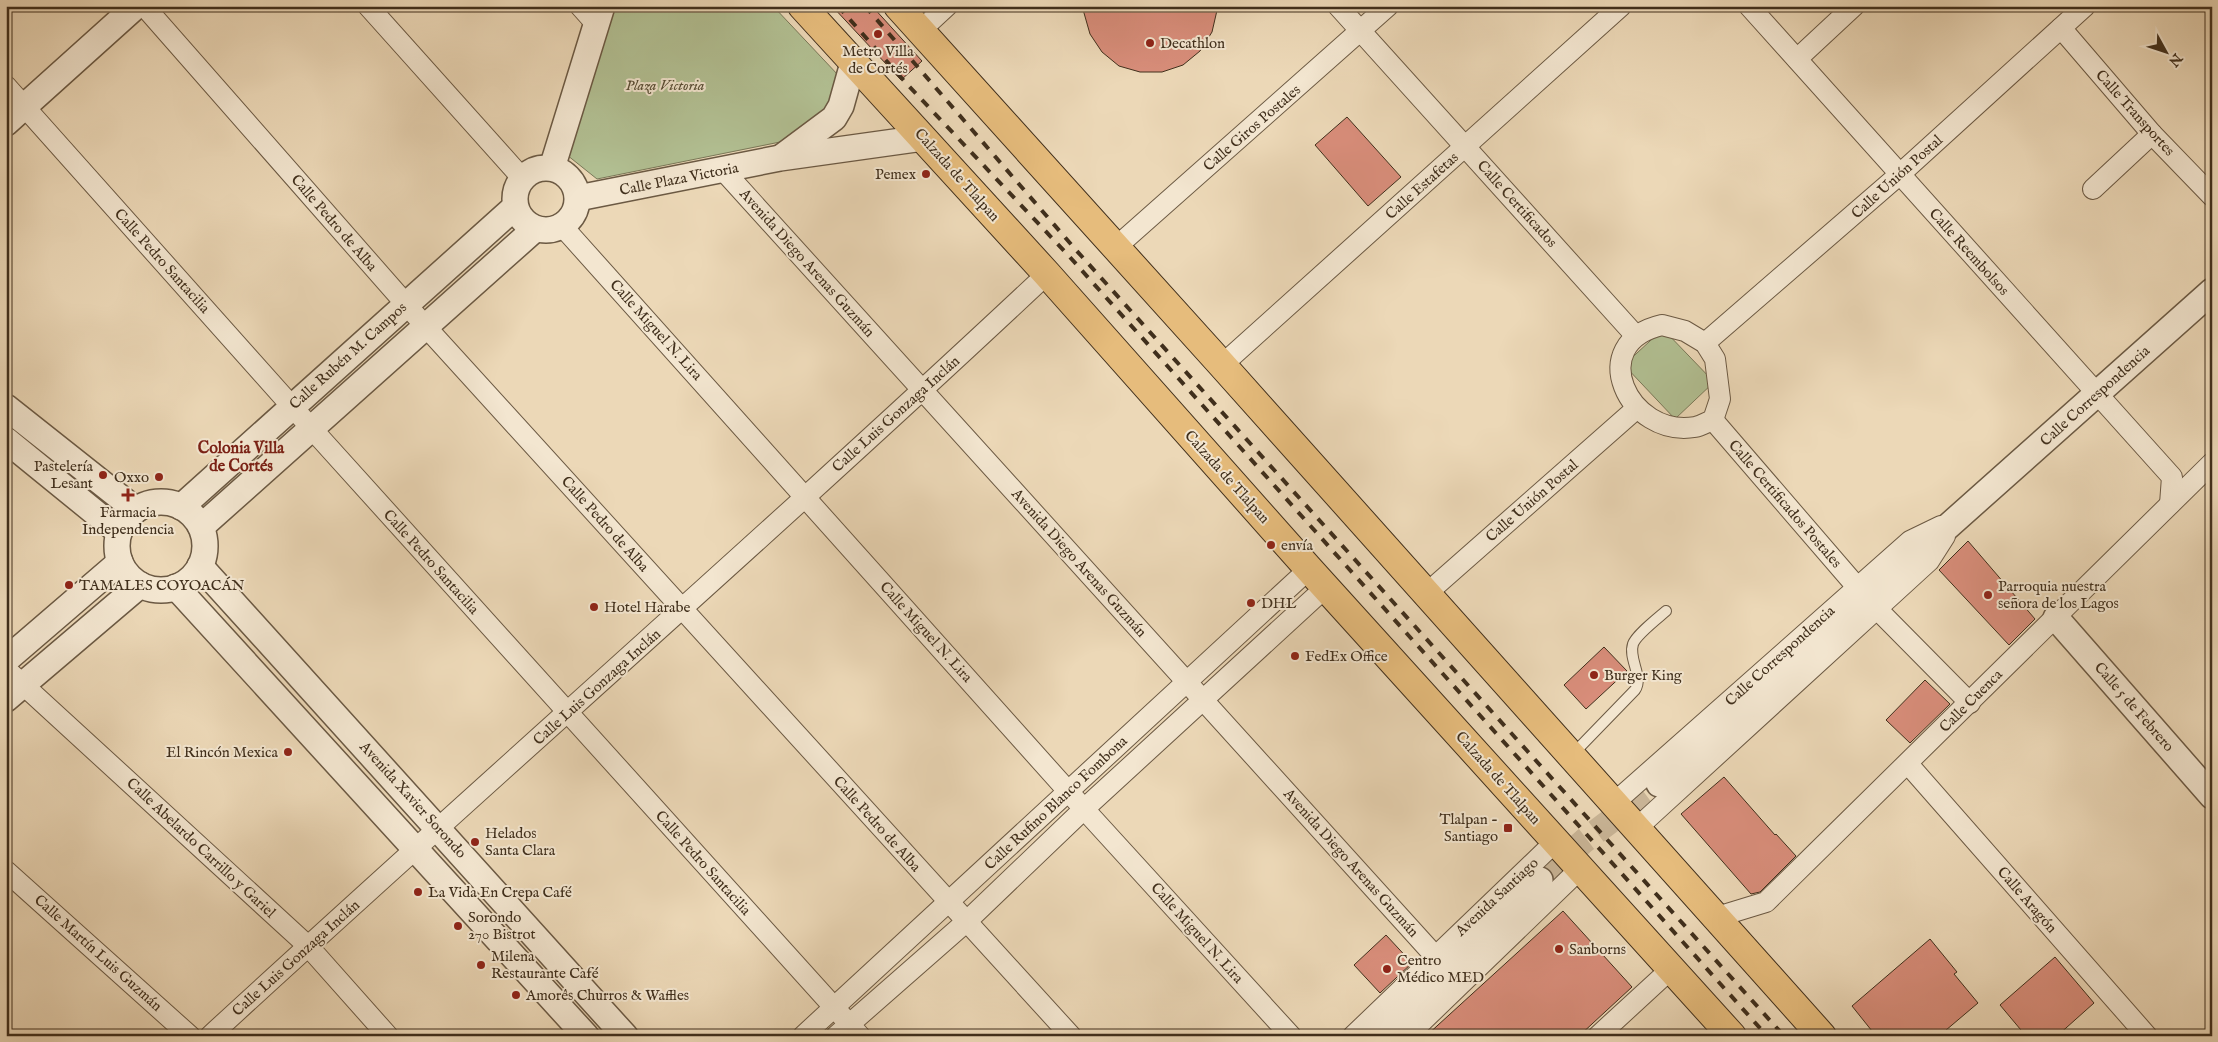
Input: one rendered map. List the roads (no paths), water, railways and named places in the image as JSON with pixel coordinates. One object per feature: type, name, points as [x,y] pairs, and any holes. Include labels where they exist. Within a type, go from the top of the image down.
[{"type":"highway","name":"Calzada de Tlalpan","points":[[802,6],[1047,274],[1555,842],[1581,868],[1732,1036]]},
{"type":"highway","points":[[898,6],[1822,1036]]},
{"type":"street","points":[[6,123],[136,6]]},
{"type":"street","name":"Calle Pedro de Alba","points":[[144,6],[406,305],[1071,1036]]},
{"type":"street","points":[[368,6],[522,178]]},
{"type":"street","points":[[552,168],[600,16],[580,6]]},
{"type":"street","points":[[920,31],[947,6]]},
{"type":"street","name":"Calle Certificados","points":[[1338,6],[1635,336]]},
{"type":"street","name":"Calle Giros Postales","points":[[1116,248],[1388,6]]},
{"type":"street","name":"Calle Estafetas","points":[[1222,365],[1621,6]]},
{"type":"street","name":"Calle Reembolsos","points":[[1749,6],[2172,477],[2170,504]]},
{"type":"street","points":[[1797,59],[1854,6]]},
{"type":"street","name":"Calle Unión Postal","points":[[1705,343],[1899,175],[2085,6]]},
{"type":"street","name":"Calle Transportes","points":[[2061,28],[2152,134],[2212,196]]},
{"type":"street","name":"Calle Plaza Victoria","points":[[780,158],[834,118],[841,106],[853,63]]},
{"type":"street","name":"Calle Pedro Santacilia","points":[[6,86],[291,407],[834,1007],[849,1032]]},
{"type":"street","points":[[2092,189],[2152,134]]},
{"type":"street","name":"Calle Plaza Victoria","points":[[578,198],[780,158],[923,138]]},
{"type":"street","points":[[552,168],[571,178],[576,188],[578,198],[574,215],[563,227],[549,231],[535,229],[526,224],[515,207],[516,192],[522,178],[536,169],[552,168]]},
{"type":"street","name":"Avenida Diego Arenas Guzmán","points":[[723,170],[1435,956]]},
{"type":"street","name":"Calle Rubén M. Campos","points":[[182,507],[515,207]]},
{"type":"street","name":"Calle Miguel N. Lira","points":[[563,227],[1084,809],[1292,1036]]},
{"type":"street","name":"Calle Rubén M. Campos","points":[[201,527],[535,229]]},
{"type":"street","name":"Calle Luis Gonzaga Inclán","points":[[210,1036],[415,848],[683,610],[1047,274]]},
{"type":"street","name":"Calle Correspondencia","points":[[1659,784],[2212,291]]},
{"type":"street","points":[[1662,325],[1685,330],[1705,343],[1716,359],[1719,376],[1720,399],[1713,420],[1695,427],[1675,426],[1655,422],[1637,408],[1629,397],[1620,360],[1626,346],[1635,336],[1646,328],[1662,325]]},
{"type":"street","points":[[6,407],[136,510]]},
{"type":"street","name":"Calle Unión Postal","points":[[1426,594],[1637,408]]},
{"type":"street","name":"Calle Certificados Postales","points":[[1713,420],[1857,588]]},
{"type":"street","points":[[6,440],[119,532]]},
{"type":"street","name":"Calle Cuenca","points":[[1717,917],[1766,902],[2212,463]]},
{"type":"street","points":[[158,502],[182,507],[193,515],[201,527],[205,546],[200,566],[190,578],[176,587],[158,590],[140,585],[128,575],[120,562],[117,547],[119,532],[126,520],[136,510],[158,502]]},
{"type":"street","name":"Calle Correspondencia","points":[[1614,803],[1910,541],[1955,520]]},
{"type":"street","name":"Calle Correspondencia","points":[[1637,828],[1929,561],[1955,520]]},
{"type":"street","points":[[6,660],[120,562]]},
{"type":"street","name":"Avenida Xavier Sorondo","points":[[200,566],[625,1036]]},
{"type":"street","name":"Calle Rufino Blanco Fombona","points":[[803,1036],[1070,792],[1186,682],[1318,578]]},
{"type":"street","name":"Calle Rufino Blanco Fombona","points":[[849,1032],[1084,809],[1203,701],[1318,578]]},
{"type":"street","points":[[12,683],[140,585]]},
{"type":"street","name":"Avenida Xavier Sorondo","points":[[176,587],[583,1035]]},
{"type":"street","points":[[1877,609],[1970,702]]},
{"type":"street","name":"Calle 5 de Febrero","points":[[2056,618],[2212,796]]},
{"type":"street","name":"Calle Abelardo Carrillo y Gariel","points":[[12,683],[308,946],[388,1036]]},
{"type":"street","name":"Calle Aragón","points":[[1908,764],[2146,1036]]},
{"type":"street","name":"Avenida Santiago","points":[[1353,1036],[1555,842]]},
{"type":"street","points":[[1408,1036],[1581,868]]},
{"type":"street","name":"Calle Martín Luis Guzmán","points":[[6,871],[190,1036]]},
{"type":"street","name":"Avenida Santiago","points":[[1378,1036],[1540,880]]},
{"type":"street","points":[[1598,1036],[1672,968]]},
{"type":"street","points":[[583,1035],[605,1014]]},
{"type":"lane","points":[[1572,756],[1635,690],[1638,682],[1632,653],[1633,643],[1666,611]]},
{"type":"tunnel","points":[[1540,880],[1584,841],[1659,784]]},
{"type":"railway","points":[[838,6],[906,83],[1068,255],[1767,1036]]},
{"type":"railway","points":[[865,6],[1076,250],[1784,1036]]},
{"type":"place","name":"Metro Villa de Cortés","points":[[878,34]]},
{"type":"place","name":"Decathlon","points":[[1150,43]]},
{"type":"place","name":"Pemex","points":[[926,174]]},
{"type":"place","name":"Pastelería Lesant","points":[[103,475]]},
{"type":"place","name":"Oxxo","points":[[159,477]]},
{"type":"place","name":"Farmacia Independencia","points":[[128,495]]},
{"type":"place","name":"envía","points":[[1271,545]]},
{"type":"place","name":"TAMALES COYOACÁN","points":[[69,585]]},
{"type":"place","name":"Parroquia nuestra señora de los Lagos","points":[[1988,595]]},
{"type":"place","name":"DHL","points":[[1251,603]]},
{"type":"place","name":"Hotel Harabe","points":[[594,607]]},
{"type":"place","name":"FedEx Office","points":[[1295,656]]},
{"type":"place","name":"Burger King","points":[[1594,675]]},
{"type":"place","name":"El Rincón Mexica","points":[[288,752]]},
{"type":"place","name":"Tlalpan - Santiago","points":[[1508,828]]},
{"type":"place","name":"Helados Santa Clara","points":[[475,842]]},
{"type":"place","name":"La Vida En Crepa Café","points":[[418,892]]},
{"type":"place","name":"Sorondo 270 Bistrot","points":[[458,926]]},
{"type":"place","name":"Sanborns","points":[[1559,949]]},
{"type":"place","name":"Milena Restaurante Café","points":[[481,965]]},
{"type":"place","name":"Centro Médico MED","points":[[1387,969]]},
{"type":"place","name":"Amorês Churros & Waffles","points":[[516,995]]},
{"type":"district","name":"Colonia Villa de Cortés","points":[[241,458]]},
{"type":"park label","name":"Plaza Victoria","points":[[665,85]]}]
